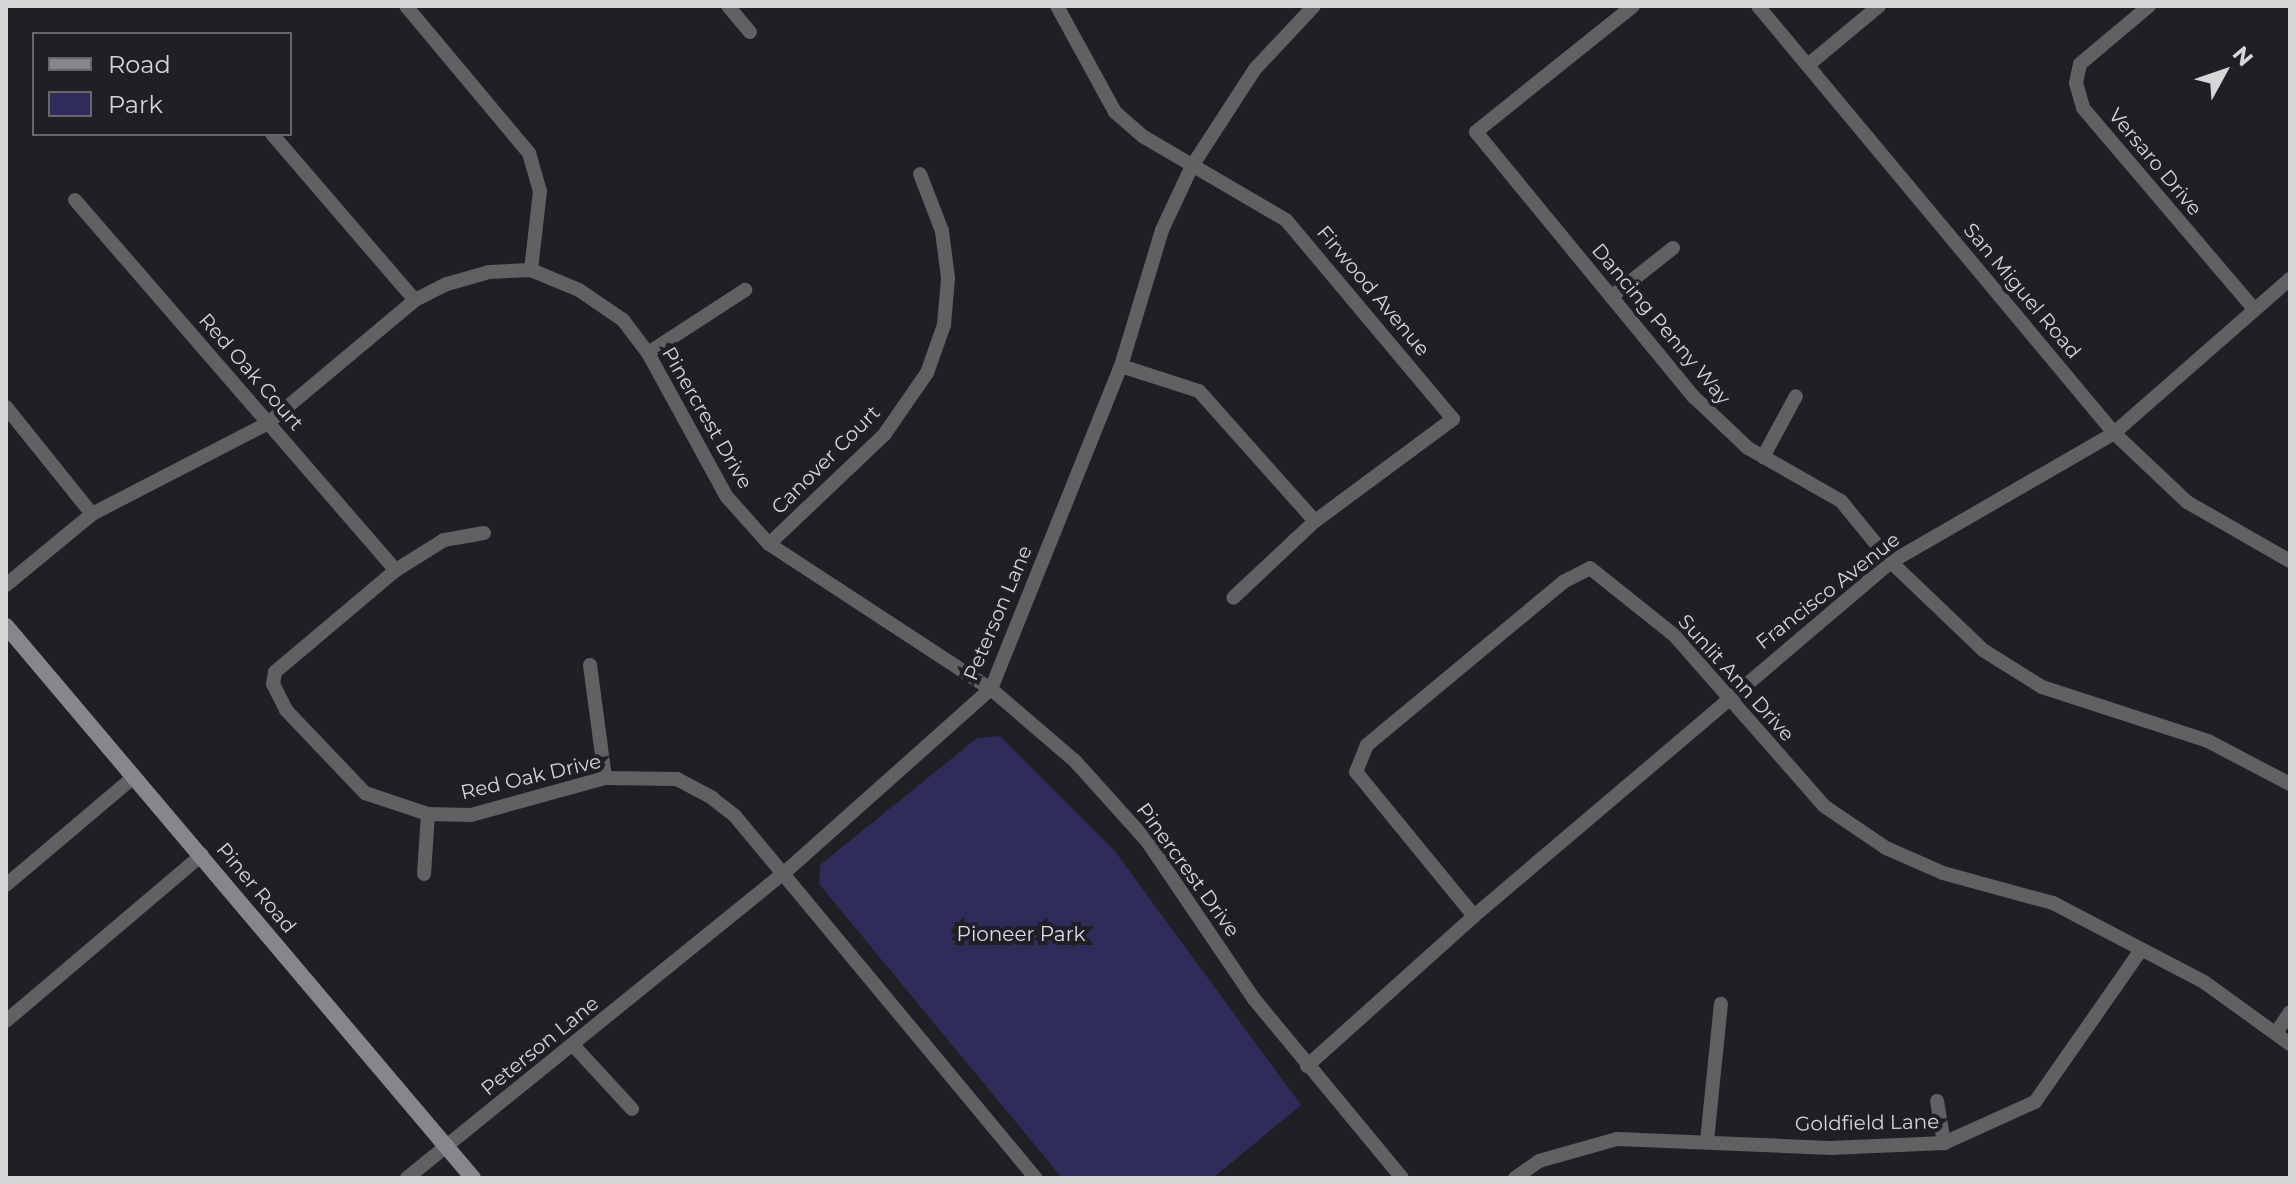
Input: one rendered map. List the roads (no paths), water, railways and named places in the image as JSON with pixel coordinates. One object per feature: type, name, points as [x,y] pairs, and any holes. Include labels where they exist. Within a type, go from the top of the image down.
[{"type":"main road","name":"Piner Road","points":[[6,626],[473,1178]]},
{"type":"street","points":[[406,6],[529,153],[540,191],[531,270]]},
{"type":"street","points":[[728,6],[750,32]]},
{"type":"street","name":"Firwood Avenue","points":[[1057,6],[1115,112],[1192,166],[1286,220],[1453,419],[1315,521],[1233,598]]},
{"type":"street","name":"Peterson Lane","points":[[407,1178],[783,874],[991,689],[1121,366],[1162,230],[1192,166],[1255,69],[1314,6]]},
{"type":"street","name":"Dancing Penny Way","points":[[1633,6],[1476,132],[1611,297],[1722,428],[1763,457],[1841,501],[1891,562],[1983,650],[2042,687],[2208,741],[2290,784]]},
{"type":"street","name":"San Miguel Road","points":[[1758,6],[2114,433],[2187,502],[2290,561]]},
{"type":"street","points":[[1808,65],[1879,6]]},
{"type":"street","name":"Versaro Drive","points":[[2149,6],[2080,64],[2076,83],[2083,108],[2253,308]]},
{"type":"street","points":[[274,136],[415,300]]},
{"type":"street","name":"Canover Court","points":[[769,544],[884,435],[927,373],[944,325],[948,278],[942,231],[920,174]]},
{"type":"street","name":"Red Oak Court","points":[[75,200],[396,570]]},
{"type":"street","points":[[1611,297],[1673,248]]},
{"type":"street","name":"Pinercrest Drive","points":[[6,585],[92,514],[268,423],[415,300],[447,284],[489,272],[531,270],[579,290],[623,320],[648,353],[727,497],[769,544],[991,689],[1075,761],[1147,841],[1254,999],[1402,1178]]},
{"type":"street","name":"Francisco Avenue","points":[[1307,1066],[1474,916],[1891,562],[2114,433],[2253,308],[2290,279]]},
{"type":"street","points":[[648,353],[745,290]]},
{"type":"street","points":[[1121,366],[1199,391],[1315,521]]},
{"type":"street","points":[[1763,457],[1796,396]]},
{"type":"street","points":[[6,407],[92,514]]},
{"type":"street","name":"Red Oak Drive","points":[[484,533],[444,540],[396,570],[275,672],[273,684],[286,710],[365,793],[428,814],[471,815],[605,778],[677,779],[712,798],[783,874],[1036,1178]]},
{"type":"street","name":"Sunlit Ann Drive","points":[[1474,916],[1366,790],[1356,772],[1367,745],[1563,582],[1590,568],[1674,635],[1824,806],[1886,848],[1943,873],[2053,903],[2204,982],[2290,1044]]},
{"type":"street","points":[[590,665],[605,778]]},
{"type":"street","points":[[6,885],[134,777]]},
{"type":"street","points":[[424,874],[428,814]]},
{"type":"street","points":[[6,1021],[202,855]]},
{"type":"street","name":"Goldfield Lane","points":[[1515,1178],[1551,1156],[1617,1139],[1831,1148],[1944,1143],[2035,1102],[2141,950]]},
{"type":"street","points":[[1707,1141],[1721,1004]]},
{"type":"street","points":[[2276,1033],[2290,1012]]},
{"type":"street","points":[[573,1045],[632,1109]]},
{"type":"street","points":[[1937,1101],[1944,1143]]},
{"type":"park label","name":"Pioneer Park","points":[[1021,934]]}]
